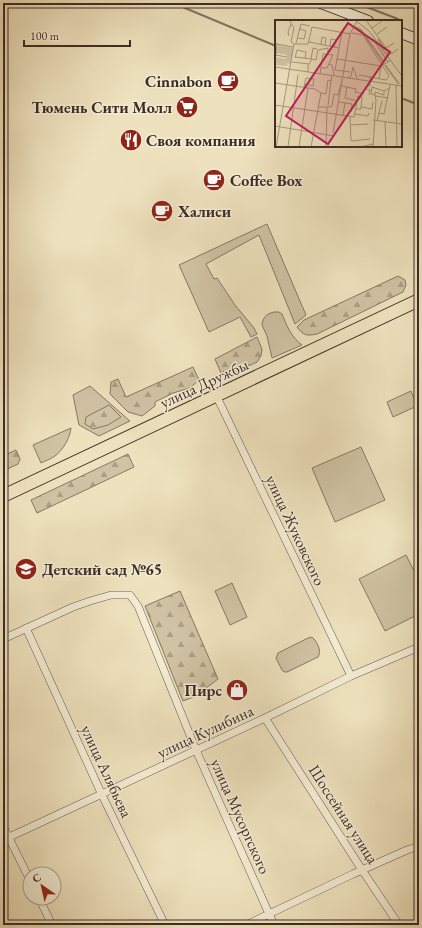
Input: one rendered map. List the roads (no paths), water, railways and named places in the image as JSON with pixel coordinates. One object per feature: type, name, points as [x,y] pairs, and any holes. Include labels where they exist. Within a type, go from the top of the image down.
[{"type":"main road","points":[[321,3],[365,20]]},
{"type":"main road","points":[[402,33],[419,40]]},
{"type":"main road","name":"улица Дружбы","points":[[3,496],[419,300]]},
{"type":"street","name":"улица Жуковского","points":[[216,396],[351,676]]},
{"type":"street","name":"улица Мусоргского","points":[[26,628],[90,600],[111,595],[130,595],[138,606],[196,750],[274,925]]},
{"type":"street","points":[[3,639],[26,628]]},
{"type":"street","name":"улица Алябьева","points":[[26,628],[102,795],[165,925]]},
{"type":"street","name":"улица Кулибина","points":[[6,839],[265,718],[351,676],[419,647]]},
{"type":"street","name":"Шоссейная улица","points":[[265,718],[362,870],[400,925]]},
{"type":"street","points":[[3,826],[6,839],[22,866]]},
{"type":"street","points":[[246,925],[362,870],[419,846]]},
{"type":"street","points":[[43,906],[52,925]]},
{"type":"waterway","points":[[173,3],[275,46]]},
{"type":"waterway","points":[[356,3],[398,19]]},
{"type":"waterway","points":[[402,98],[419,105]]},
{"type":"place","name":"Cinnabon","points":[[228,81]]},
{"type":"place","name":"Тюмень Сити Молл","points":[[187,107]]},
{"type":"place","name":"Своя компания","points":[[131,140]]},
{"type":"place","name":"Coffee Box","points":[[214,180]]},
{"type":"place","name":"Халиси","points":[[162,211]]},
{"type":"place","name":"Детский сад №65","points":[[26,569]]},
{"type":"place","name":"Пирс","points":[[237,690]]}]
